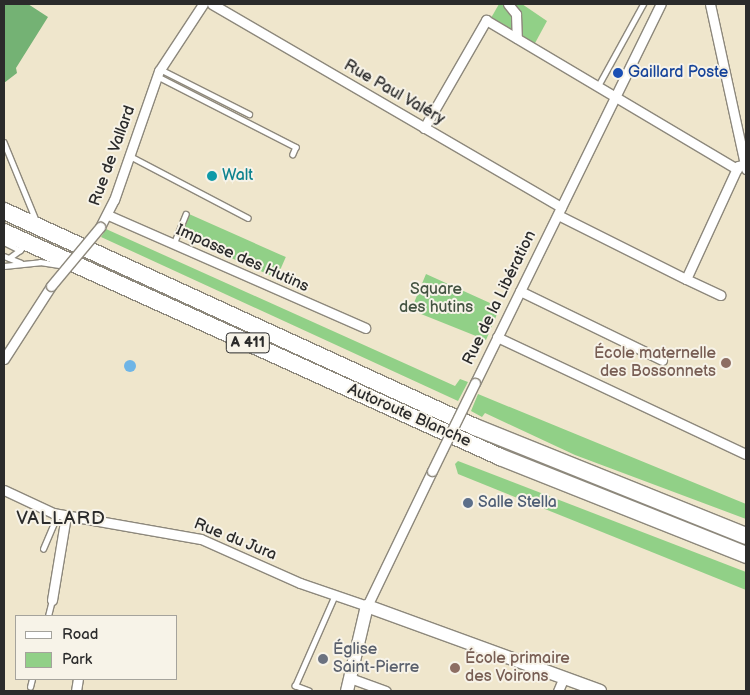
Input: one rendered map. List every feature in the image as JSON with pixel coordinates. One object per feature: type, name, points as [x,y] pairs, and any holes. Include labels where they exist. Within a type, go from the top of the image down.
[{"type":"highway","name":"Autoroute Blanche","points":[[4,211],[528,450],[746,536]]},
{"type":"highway","name":"Autoroute Blanche","points":[[4,232],[23,246],[76,265],[500,457],[746,555]]},
{"type":"street","name":"Rue de Vallard","points":[[4,359],[51,286],[108,215],[158,73],[203,4]]},
{"type":"street","name":"Rue Paul Valéry","points":[[212,4],[424,128],[560,211],[686,279],[721,295]]},
{"type":"street","points":[[508,4],[516,14],[517,38]]},
{"type":"street","name":"Rue de la Libération","points":[[367,606],[661,4]]},
{"type":"street","points":[[686,279],[743,167],[710,4]]},
{"type":"street","points":[[424,128],[486,20],[597,89],[743,167]]},
{"type":"street","name":"Impasse des Hutins","points":[[108,215],[365,328]]},
{"type":"street","points":[[520,291],[662,360]]},
{"type":"street","points":[[497,337],[746,454]]},
{"type":"street","name":"Rue du Jura","points":[[4,490],[62,515],[202,539],[335,595],[367,606]]},
{"type":"street","points":[[52,600],[62,515]]},
{"type":"street","points":[[347,691],[367,606],[564,676],[597,691]]},
{"type":"street","points":[[558,691],[564,676]]},
{"type":"street","points":[[350,678],[386,691]]},
{"type":"lane","points":[[597,89],[621,38],[633,30],[643,4]]},
{"type":"lane","points":[[158,73],[249,114]]},
{"type":"lane","points":[[158,73],[296,147],[293,154]]},
{"type":"lane","points":[[4,142],[14,175],[40,228]]},
{"type":"lane","name":"Rue de Vallard","points":[[129,156],[248,218]]},
{"type":"lane","points":[[174,245],[186,214]]},
{"type":"lane","points":[[4,242],[23,246]]},
{"type":"lane","points":[[9,258],[23,246]]},
{"type":"lane","points":[[4,256],[22,264]]},
{"type":"lane","points":[[4,266],[22,264],[76,265]]},
{"type":"lane","points":[[43,549],[62,515]]},
{"type":"lane","points":[[309,691],[295,686],[335,595]]},
{"type":"lane","points":[[48,615],[52,600]]},
{"type":"lane","points":[[30,688],[32,680]]},
{"type":"green space","points":[[4,4],[28,4],[48,17],[16,68],[17,73],[4,83]]},
{"type":"green space","points":[[499,4],[522,4],[547,21],[534,45],[491,18]]},
{"type":"green space","points":[[189,214],[286,257],[276,278],[180,235]]},
{"type":"green space","points":[[106,229],[455,386],[460,379],[468,382],[458,401],[101,237]]},
{"type":"green space","name":"Square des hutins","points":[[426,274],[490,303],[489,307],[498,312],[486,340],[411,310]]},
{"type":"green space","points":[[478,394],[746,504],[746,519],[575,455],[485,413],[482,417],[471,411]]},
{"type":"green space","points":[[458,461],[746,572],[746,590],[458,474],[455,464]]},
{"type":"water","points":[[130,360],[136,366],[130,372],[124,366]]},
{"type":"place","name":"Gaillard Poste","points":[[618,73]]},
{"type":"place","name":"Walt","points":[[212,176]]},
{"type":"place","name":"École maternelle des Bossonnets","points":[[726,363]]},
{"type":"place","name":"Salle Stella","points":[[468,503]]},
{"type":"place","name":"Église Saint-Pierre","points":[[323,659]]},
{"type":"place","name":"École primaire des Voirons","points":[[455,668]]},
{"type":"district","name":"VALLARD","points":[[61,519]]}]
